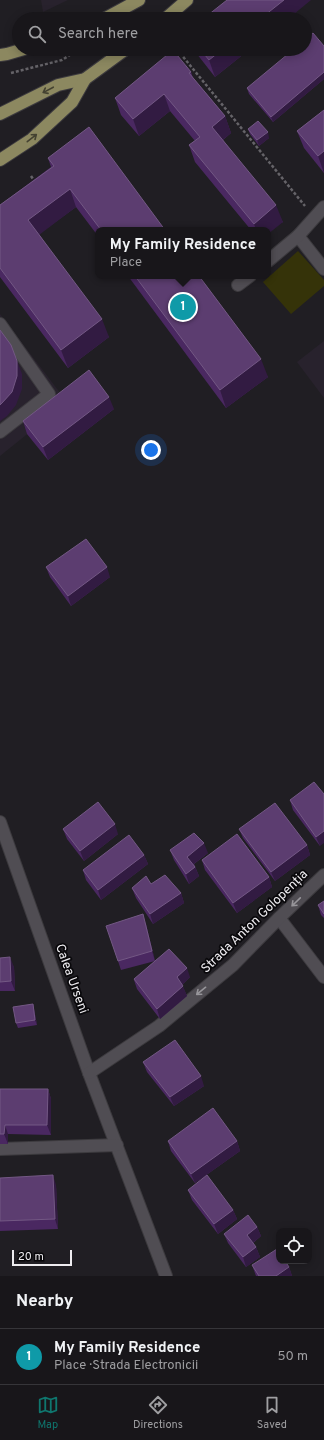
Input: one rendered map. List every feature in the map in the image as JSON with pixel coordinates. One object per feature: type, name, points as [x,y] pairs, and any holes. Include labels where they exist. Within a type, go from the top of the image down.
[{"type":"main road","points":[[117,12],[139,0]]},
{"type":"main road","points":[[173,12],[187,0]]},
{"type":"main road","points":[[0,55],[12,53]]},
{"type":"main road","points":[[0,160],[32,139],[72,102],[85,79],[116,56]]},
{"type":"main road","points":[[0,114],[58,84],[85,79]]},
{"type":"street","points":[[271,258],[298,236],[324,207]]},
{"type":"street","points":[[298,236],[324,269]]},
{"type":"street","points":[[238,285],[246,279]]},
{"type":"street","points":[[0,324],[49,394],[0,432]]},
{"type":"street","name":"Calea Urseni","points":[[0,822],[89,1073],[166,1276]]},
{"type":"street","name":"Strada Anton Golopenția","points":[[89,1073],[159,1026],[233,965],[324,875]]},
{"type":"street","points":[[279,918],[324,977]]},
{"type":"street","points":[[0,1149],[116,1145]]},
{"type":"path","points":[[11,73],[62,60],[69,56]]},
{"type":"path","points":[[182,56],[315,217]]},
{"type":"path","points":[[31,176],[38,187]]},
{"type":"shaded area","points":[[41,0],[68,0],[43,12]]},
{"type":"shaded area","points":[[298,251],[324,280],[324,286],[291,314],[263,282],[266,279],[271,279],[271,275]]},
{"type":"shaded area","points":[[0,314],[67,402],[0,456]]},
{"type":"shaded area","points":[[324,341],[324,398],[297,362]]},
{"type":"building","points":[[227,0],[284,0],[269,12],[212,12]]},
{"type":"building","points":[[313,33],[324,46],[324,72],[271,117],[247,88],[286,56],[312,56]]},
{"type":"building","points":[[166,56],[178,56],[191,72],[189,73],[225,116],[212,127],[276,205],[254,224],[189,145],[200,137],[164,94],[133,119],[115,98]]},
{"type":"building","points":[[206,56],[214,56],[209,60]]},
{"type":"building","points":[[324,110],[324,151],[318,156],[297,131]]},
{"type":"building","points":[[258,121],[268,132],[257,140],[248,129]]},
{"type":"building","points":[[89,127],[163,227],[99,227],[70,189],[28,220],[102,319],[61,350],[0,268],[0,205],[54,166],[48,158]]},
{"type":"building","points":[[137,279],[201,279],[261,359],[220,390]]},
{"type":"building","points":[[0,330],[11,345],[17,361],[17,376],[12,392],[0,405]]},
{"type":"building","points":[[89,370],[109,397],[43,447],[23,421]]},
{"type":"building","points":[[86,539],[107,567],[68,596],[46,567]]},
{"type":"building","points":[[314,782],[324,794],[324,831],[316,837],[290,800]]},
{"type":"building","points":[[98,802],[115,824],[80,851],[63,829]]},
{"type":"building","points":[[275,803],[307,845],[271,872],[239,829]]},
{"type":"building","points":[[194,833],[204,843],[187,857],[195,867],[186,874],[170,850]]},
{"type":"building","points":[[237,834],[269,877],[233,903],[202,860]]},
{"type":"building","points":[[129,835],[144,855],[98,890],[83,870]]},
{"type":"building","points":[[165,875],[181,893],[150,914],[132,888],[146,876],[151,884]]},
{"type":"building","points":[[324,901],[324,914],[318,905]]},
{"type":"building","points":[[143,914],[152,951],[118,961],[106,926]]},
{"type":"building","points":[[169,949],[187,968],[177,977],[183,986],[157,1009],[134,979]]},
{"type":"building","points":[[10,957],[11,981],[0,982],[0,958]]},
{"type":"building","points":[[33,1004],[35,1020],[16,1023],[13,1007]]},
{"type":"building","points":[[175,1040],[201,1076],[170,1097],[143,1062]]},
{"type":"building","points":[[0,1089],[48,1089],[47,1125],[5,1125],[4,1134],[0,1134]]},
{"type":"building","points":[[213,1108],[237,1141],[191,1174],[168,1141]]},
{"type":"building","points":[[53,1175],[55,1219],[0,1221],[0,1178]]},
{"type":"building","points":[[207,1175],[233,1210],[214,1224],[188,1190]]},
{"type":"building","points":[[248,1215],[257,1227],[247,1235],[256,1247],[243,1257],[224,1234]]},
{"type":"building","points":[[276,1250],[276,1264],[287,1264],[289,1267],[276,1276],[259,1276],[252,1265]]},
{"type":"place","name":"My Family Residence","points":[[183,307]]}]
